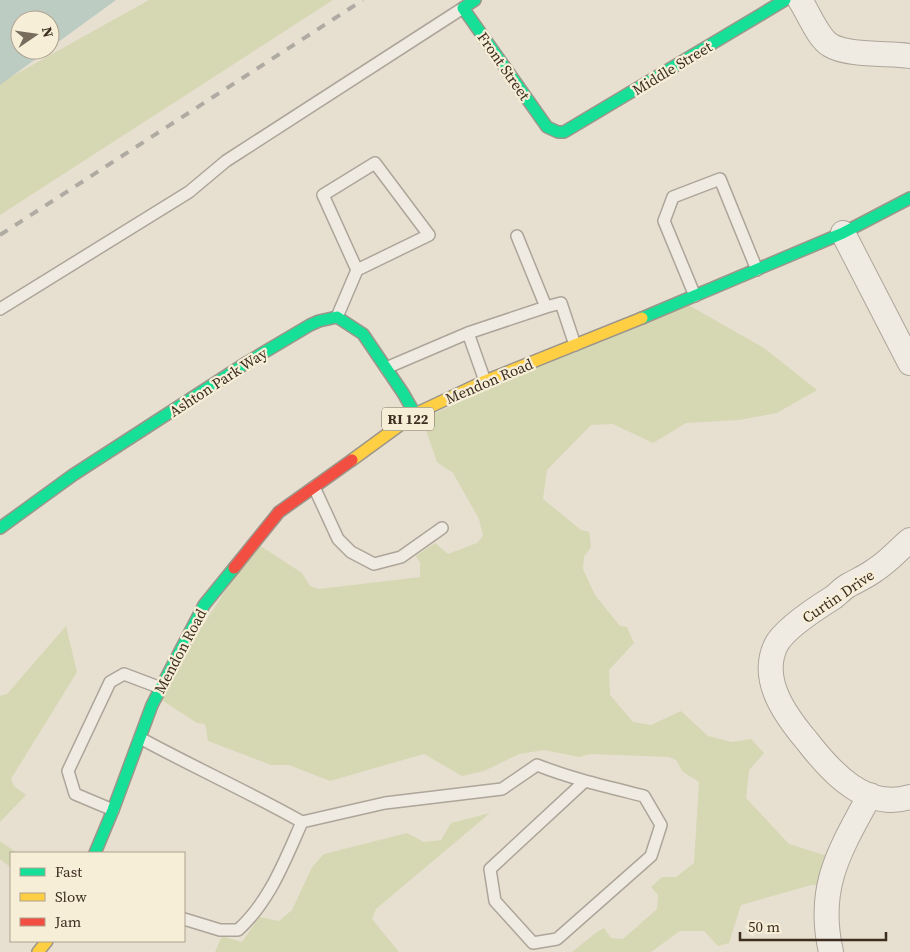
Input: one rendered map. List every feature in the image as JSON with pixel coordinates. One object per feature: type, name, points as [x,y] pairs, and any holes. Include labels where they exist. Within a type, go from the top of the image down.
[{"type":"main road","points":[[463,8],[475,0]]},
{"type":"main road","name":"Middle Street","points":[[558,132],[564,132],[581,123],[785,0]]},
{"type":"main road","name":"Front Street","points":[[463,8],[514,78],[538,116],[547,127],[558,132]]},
{"type":"main road","name":"Mendon Road","points":[[95,852],[152,705],[204,605],[279,512],[415,414],[484,381],[696,297],[843,233],[910,198]]},
{"type":"main road","points":[[337,317],[351,324],[362,334],[403,393],[415,414]]},
{"type":"main road","name":"Ashton Park Way","points":[[0,528],[73,475],[246,363],[310,324],[337,317]]},
{"type":"main road","points":[[38,952],[46,942]]},
{"type":"street","points":[[800,0],[820,35],[829,45],[843,52],[910,56]]},
{"type":"street","points":[[843,233],[910,363]]},
{"type":"street","name":"Curtin Drive","points":[[910,540],[876,569],[823,603],[782,637],[776,646],[770,668],[774,690],[791,722],[818,756],[838,776],[854,788],[870,795],[890,800],[910,797]]},
{"type":"street","points":[[831,952],[826,914],[831,874],[840,849],[870,795]]},
{"type":"lane","points":[[0,309],[189,192],[226,162],[463,8]]},
{"type":"lane","points":[[337,317],[356,270],[429,235],[375,164],[324,195],[356,270]]},
{"type":"lane","points":[[696,297],[664,222],[673,197],[720,179],[757,270]]},
{"type":"lane","points":[[518,236],[546,307]]},
{"type":"lane","points":[[386,368],[468,333],[561,303],[575,346]]},
{"type":"lane","points":[[468,333],[484,381]]},
{"type":"lane","points":[[314,487],[338,539],[351,552],[374,564],[401,558],[442,528]]},
{"type":"lane","points":[[113,810],[75,794],[68,771],[110,682],[124,674],[160,688]]},
{"type":"lane","points":[[140,738],[192,766],[250,793],[302,822],[384,803],[502,789],[537,765],[562,775],[644,796],[661,825],[652,856],[556,939],[533,943],[495,901],[490,869],[585,781]]},
{"type":"lane","points":[[185,919],[220,930],[238,930],[250,919],[273,886],[302,822]]},
{"type":"green space","points":[[149,0],[333,0],[0,215],[0,83],[41,60],[60,60],[60,50]]},
{"type":"green space","points":[[683,302],[764,348],[817,390],[777,413],[739,420],[686,423],[653,443],[613,424],[591,425],[547,470],[543,499],[581,530],[589,532],[591,547],[584,557],[583,569],[595,595],[620,626],[627,627],[634,643],[609,670],[610,695],[633,722],[651,725],[681,711],[708,736],[732,742],[751,739],[764,753],[749,770],[746,798],[789,844],[837,859],[827,885],[811,885],[741,905],[729,943],[718,946],[704,931],[680,931],[651,952],[572,952],[604,928],[611,938],[623,939],[657,909],[658,895],[651,887],[662,877],[676,877],[694,863],[699,782],[683,772],[676,760],[669,757],[591,754],[579,757],[544,750],[519,754],[484,771],[462,776],[424,754],[330,781],[289,765],[271,765],[208,741],[205,724],[197,723],[157,697],[256,543],[302,573],[310,586],[319,589],[420,577],[420,563],[416,556],[435,543],[448,554],[477,543],[483,536],[479,519],[453,473],[437,462],[422,419]]},
{"type":"green space","points":[[66,626],[77,672],[11,779],[14,786],[26,795],[0,822],[0,696],[7,694]]},
{"type":"green space","points":[[490,813],[376,909],[372,919],[399,952],[215,952],[222,936],[242,942],[259,917],[279,921],[292,910],[312,867],[324,854],[407,833],[424,842],[441,840],[451,823]]},
{"type":"green space","points":[[0,841],[16,852],[10,852],[10,867],[0,859]]},
{"type":"shaded area","points":[[0,0],[116,0],[60,41],[60,10],[10,10],[10,60],[34,60],[0,85]]},
{"type":"railway","points":[[0,235],[363,0]]},
{"type":"traffic: fast","points":[[475,0],[463,8],[547,127],[558,132],[564,132],[785,0]]},
{"type":"traffic: fast","points":[[642,318],[843,233],[910,198]]},
{"type":"traffic: fast","points":[[0,528],[73,475],[246,363],[319,321],[337,317],[363,334],[415,414]]},
{"type":"traffic: fast","points":[[95,852],[152,705],[204,605],[234,568]]},
{"type":"traffic: slow","points":[[352,460],[415,414],[485,381],[642,318]]},
{"type":"traffic: slow","points":[[38,952],[46,942]]},
{"type":"traffic: jam","points":[[234,568],[279,512],[352,460]]}]
